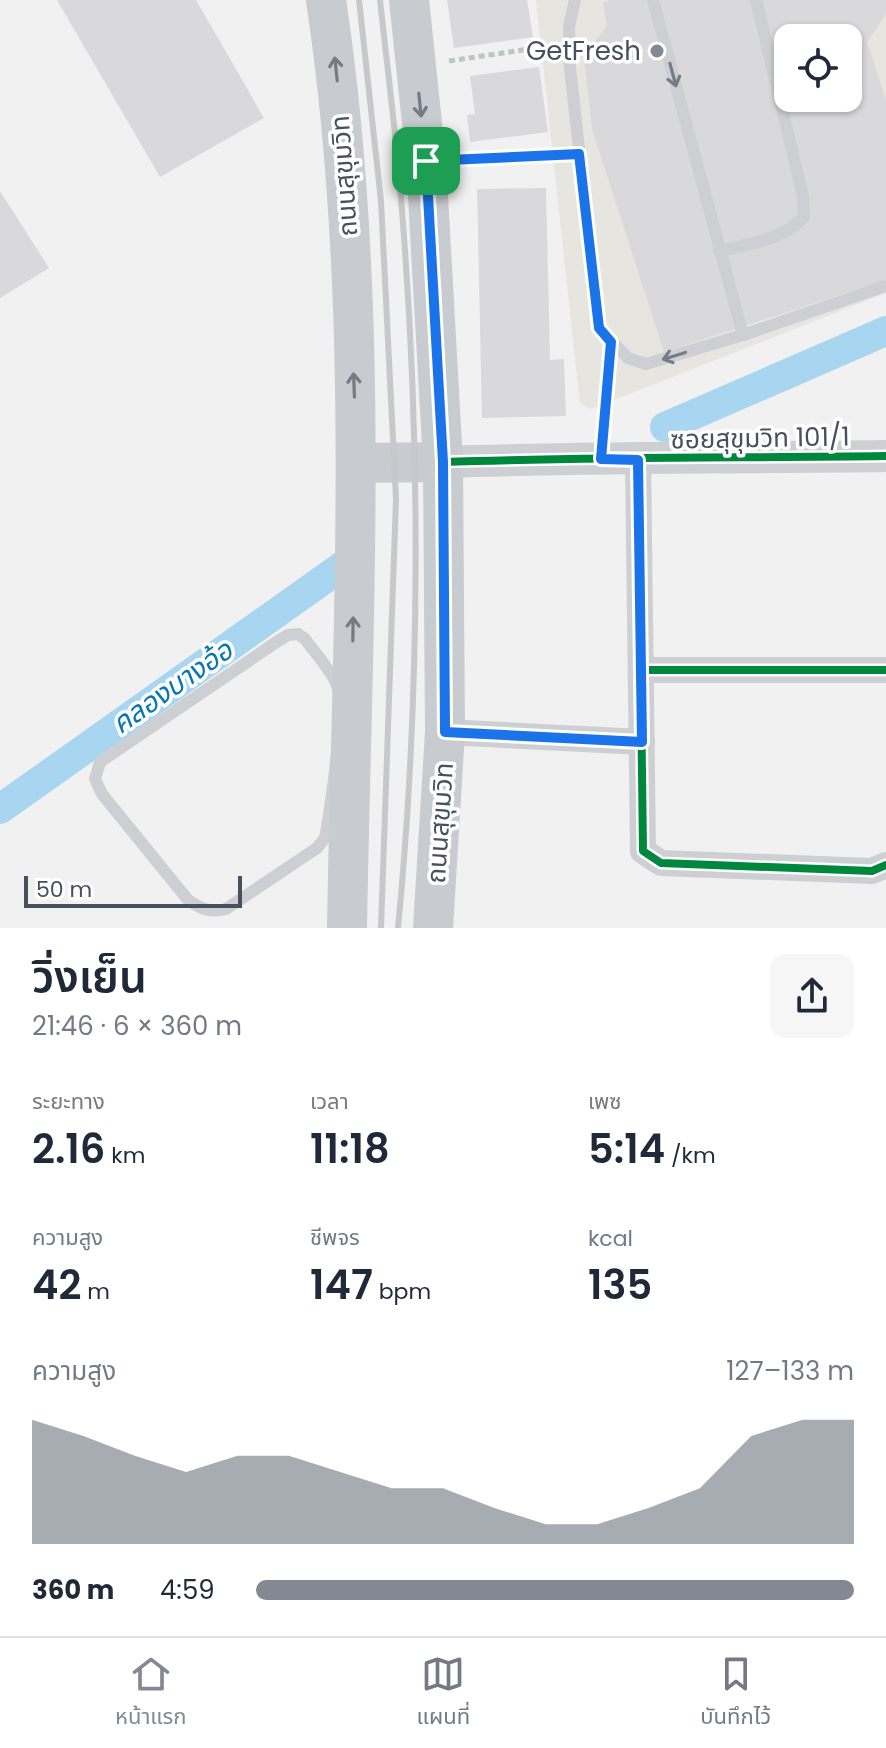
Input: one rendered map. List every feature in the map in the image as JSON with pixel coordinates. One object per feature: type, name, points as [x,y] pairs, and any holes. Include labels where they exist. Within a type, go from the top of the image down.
[{"type":"main road","name":"ถนนสุขุมวิท","points":[[326,0],[337,70],[350,260],[357,463],[343,764],[347,928]]},
{"type":"main road","name":"ถนนสุขุมวิท","points":[[409,0],[426,161],[443,462],[445,732],[433,928]]},
{"type":"main road","points":[[357,463],[443,462]]},
{"type":"street","name":"ซอยสุขุมวิท 101/1","points":[[443,462],[886,456]]},
{"type":"street","points":[[638,460],[643,851],[661,863],[872,871],[886,865]]},
{"type":"street","points":[[641,670],[886,670]]},
{"type":"street","points":[[445,732],[642,742]]},
{"type":"lane","points":[[575,0],[569,27],[570,43],[599,328],[628,358],[646,364],[743,335],[886,286]]},
{"type":"lane","points":[[653,0],[743,335]]},
{"type":"lane","points":[[719,251],[758,242],[792,229],[804,217],[803,196],[756,0]]},
{"type":"lane","points":[[426,161],[579,154]]},
{"type":"lane","points":[[601,459],[611,342]]},
{"type":"lane","points":[[298,634],[305,639],[338,686],[343,764],[325,838],[317,848],[226,909],[213,912],[199,908],[188,900],[102,794],[95,779],[100,762],[288,635],[298,634]]},
{"type":"path","points":[[416,66],[570,43]]},
{"type":"shaded area","points":[[536,0],[886,0],[886,293],[591,409],[580,404]]},
{"type":"building","points":[[57,0],[196,0],[264,118],[160,177]]},
{"type":"building","points":[[447,0],[527,0],[533,37],[454,48]]},
{"type":"building","points":[[610,0],[886,0],[886,14],[867,42],[886,100],[886,280],[664,352],[592,129],[584,56],[607,26],[603,3]]},
{"type":"building","points":[[539,67],[548,132],[470,142],[467,115],[475,114],[470,76]]},
{"type":"building","points":[[546,188],[550,360],[564,359],[566,416],[482,418],[477,189]]},
{"type":"building","points":[[0,191],[49,268],[0,298]]},
{"type":"waterway","name":"คลองบางอ้อ","points":[[665,427],[886,331]]},
{"type":"waterway","name":"คลองบางอ้อ","points":[[0,809],[344,565]]},
{"type":"railway","points":[[359,0],[381,201],[396,499],[381,928]]},
{"type":"railway","points":[[380,0],[408,289],[415,472],[411,748],[398,928]]},
{"type":"cycle path","points":[[443,462],[886,456]]},
{"type":"cycle path","points":[[638,460],[643,851],[661,863],[872,871],[886,865]]},
{"type":"cycle path","points":[[641,670],[886,670]]},
{"type":"place","name":"GetFresh","points":[[657,51]]},
{"type":"route","points":[[579,154],[599,328],[611,342],[601,459],[638,460],[642,742],[445,732],[443,462],[426,161],[579,154]]}]
